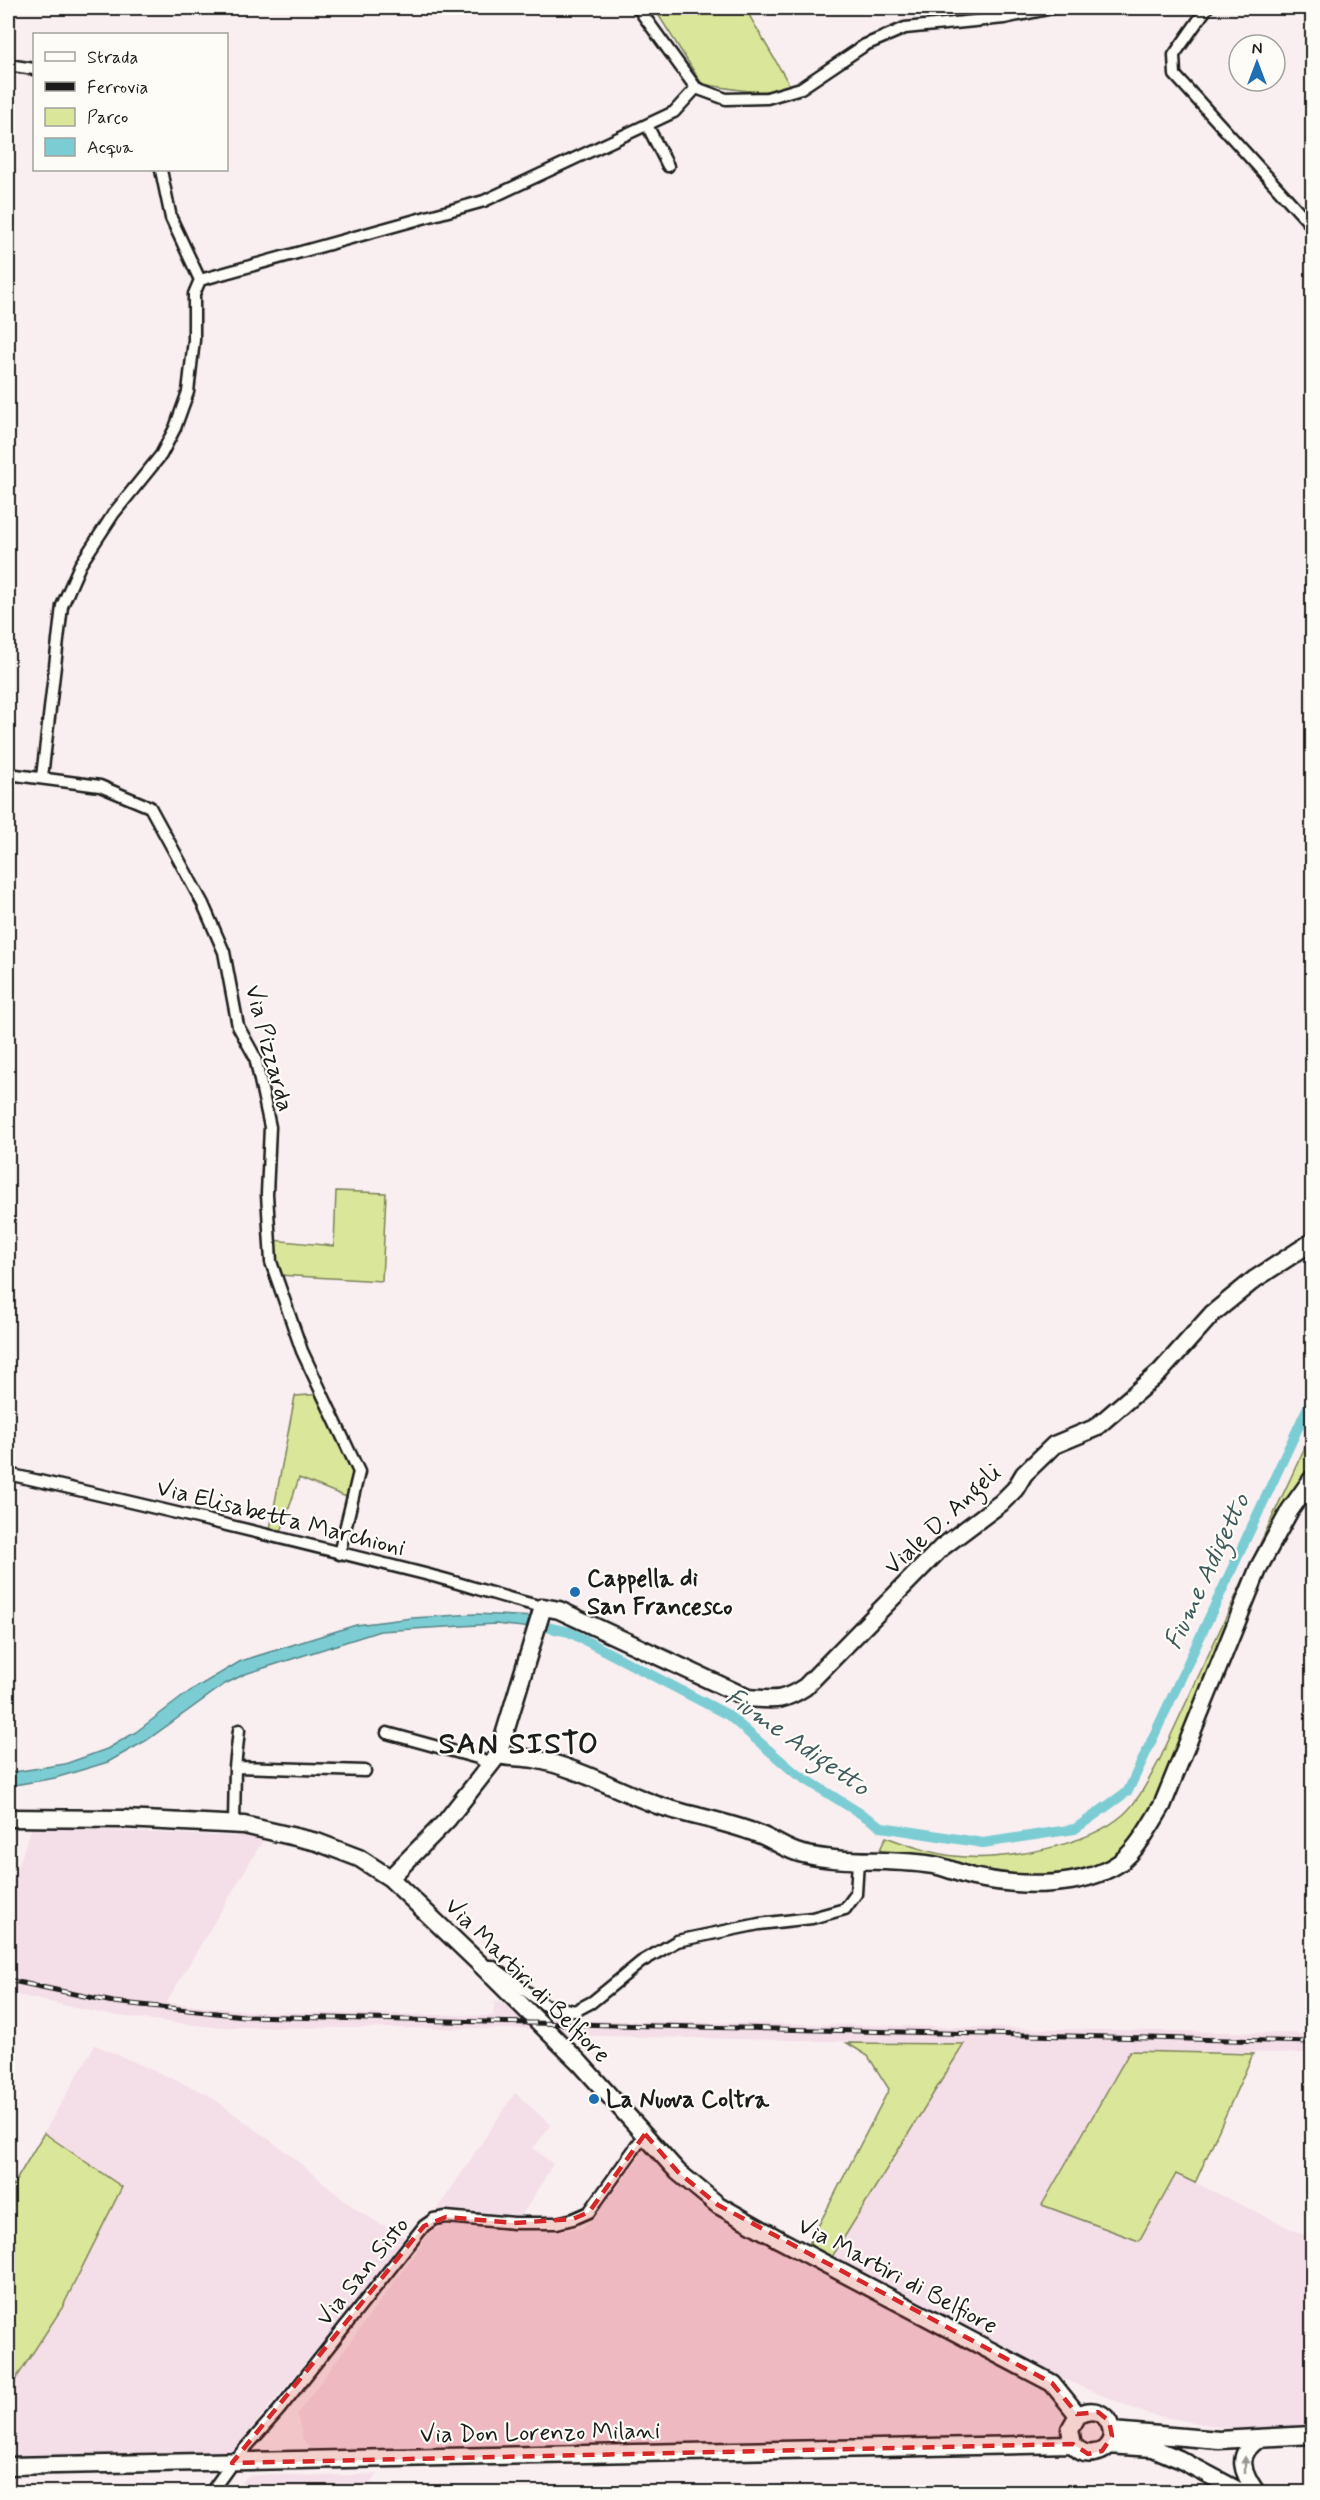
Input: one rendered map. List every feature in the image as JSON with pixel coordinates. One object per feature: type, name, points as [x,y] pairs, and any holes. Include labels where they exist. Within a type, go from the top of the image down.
[{"type":"street","points":[[638,8],[696,88],[726,99],[767,98],[801,88],[865,45],[905,28],[1004,18],[1053,8]]},
{"type":"street","points":[[1207,8],[1174,55],[1175,75],[1312,226]]},
{"type":"street","points":[[8,65],[33,69]]},
{"type":"street","points":[[200,280],[484,201],[674,112],[696,88]]},
{"type":"street","points":[[647,125],[668,166]]},
{"type":"street","points":[[42,777],[53,665],[62,606],[80,566],[114,513],[161,454],[175,428],[188,392],[194,340],[194,294],[200,280],[171,218],[161,171]]},
{"type":"street","name":"Via Pizzarda","points":[[8,774],[100,786],[150,807],[203,904],[224,952],[238,1026],[255,1057],[270,1127],[267,1194],[271,1262],[302,1351],[359,1472],[339,1554]]},
{"type":"street","name":"Viale D. Angeli","points":[[542,1611],[559,1610],[748,1698],[772,1700],[788,1698],[805,1687],[941,1548],[1001,1503],[1015,1489],[1024,1474],[1054,1445],[1095,1428],[1160,1372],[1212,1314],[1255,1279],[1312,1242]]},
{"type":"street","name":"Via Elisabetta Marchioni","points":[[8,1474],[105,1495],[427,1575],[542,1611]]},
{"type":"street","points":[[387,1733],[477,1758],[495,1761],[533,1759],[571,1770],[657,1804],[758,1834],[800,1854],[836,1860],[902,1860],[940,1867],[973,1877],[1024,1883],[1056,1883],[1086,1878],[1112,1868],[1141,1841],[1162,1806],[1258,1567],[1290,1510],[1312,1479]]},
{"type":"street","points":[[390,1878],[447,1820],[495,1761],[542,1611]]},
{"type":"street","points":[[234,1824],[235,1767],[239,1730]]},
{"type":"street","points":[[235,1767],[365,1771]]},
{"type":"street","name":"Via Martiri di Belfiore","points":[[8,1818],[124,1819],[234,1824],[281,1832],[317,1842],[359,1858],[390,1878],[482,1966],[580,2063],[678,2172],[718,2205],[790,2246],[1052,2383],[1078,2415]]},
{"type":"street","points":[[482,1966],[492,1966],[545,2006],[575,2011],[592,2002],[641,1962],[677,1941],[759,1924],[812,1918],[845,1909],[856,1894],[858,1861]]},
{"type":"street","name":"Via San Sisto","points":[[211,2493],[232,2463],[279,2410],[424,2226],[434,2219],[446,2217],[514,2223],[557,2223],[589,2212],[645,2134]]},
{"type":"street","points":[[1073,2444],[1070,2429],[1078,2415],[1087,2411],[1102,2414],[1109,2421],[1110,2438],[1153,2448],[1179,2459],[1241,2493]]},
{"type":"street","name":"Via Don Lorenzo Milani","points":[[8,2466],[1073,2444],[1080,2451],[1088,2454],[1102,2451],[1110,2438],[1219,2440],[1312,2435]]},
{"type":"street","points":[[1256,2493],[1245,2476],[1243,2463],[1248,2448],[1259,2439]]},
{"type":"highlighted area","points":[[645,2134],[678,2172],[718,2205],[1052,2383],[1077,2414],[1098,2412],[1109,2421],[1112,2436],[1102,2451],[1088,2454],[1073,2444],[232,2463],[424,2226],[446,2217],[514,2223],[573,2219],[589,2212]]},
{"type":"shaded area","points":[[32,1827],[215,1836],[266,1835],[166,2003],[258,2012],[493,2016],[495,2002],[514,2004],[547,2018],[580,2020],[1312,2034],[1312,2053],[1130,2051],[1042,2205],[1139,2241],[1177,2174],[1312,2239],[1312,2429],[1266,2435],[1147,2414],[1056,2376],[984,2340],[832,2257],[963,2044],[559,2035],[539,2029],[213,2027],[110,2015],[8,1993],[8,1890]]},
{"type":"shaded area","points":[[95,2045],[207,2094],[290,2155],[358,2211],[407,2239],[226,2459],[8,2458],[8,2391],[62,2308],[122,2187],[44,2133]]},
{"type":"shaded area","points":[[515,2093],[551,2125],[533,2148],[553,2164],[522,2215],[451,2210],[435,2213]]},
{"type":"shaded area","points":[[644,2145],[767,2238],[977,2353],[1048,2389],[1066,2415],[1067,2421],[1058,2441],[321,2458],[309,2448],[303,2439],[297,2414],[431,2232],[439,2227],[451,2225],[553,2232],[581,2228],[594,2218],[641,2156]]},
{"type":"shaded area","points":[[270,2474],[320,2476],[378,2474],[363,2492],[232,2492],[248,2476]]},
{"type":"green space","points":[[654,8],[745,8],[790,86],[758,91],[702,84]]},
{"type":"green space","points":[[336,1191],[386,1193],[382,1281],[278,1275],[272,1240],[334,1246]]},
{"type":"green space","points":[[324,1394],[350,1449],[345,1456],[354,1472],[349,1498],[299,1478],[281,1532],[270,1529],[295,1396]]},
{"type":"green space","points":[[1312,1432],[1312,1485],[1287,1520],[1142,1834],[1093,1875],[1021,1878],[926,1859],[877,1856],[886,1837],[953,1856],[994,1857],[1042,1850],[1088,1835],[1108,1826],[1124,1814],[1139,1796],[1159,1761]]},
{"type":"green space","points":[[847,2043],[964,2044],[832,2257],[809,2244],[889,2089],[868,2056]]},
{"type":"green space","points":[[1130,2051],[1253,2054],[1195,2183],[1176,2174],[1139,2241],[1042,2205]]},
{"type":"green space","points":[[44,2133],[122,2187],[62,2308],[8,2391],[8,2194]]},
{"type":"water","points":[[475,1614],[536,1617],[533,1628],[495,1624],[380,1631],[245,1674],[225,1684],[147,1740],[108,1762],[55,1778],[8,1786],[8,1773],[65,1764],[107,1749],[136,1732],[190,1691],[241,1661],[356,1625],[412,1618]]},
{"type":"waterway","name":"Fiume Adigetto","points":[[533,1624],[569,1632],[728,1715],[794,1772],[882,1827],[983,1843],[1075,1829],[1128,1791],[1312,1398]]},
{"type":"railway","points":[[8,1980],[113,2002],[244,2016],[1312,2042]]},
{"type":"place","name":"Cappella di San Francesco","points":[[575,1592]]},
{"type":"place","name":"La Nuova Coltra","points":[[594,2099]]},
{"type":"district","name":"SAN SISTO","points":[[519,1743]]}]
